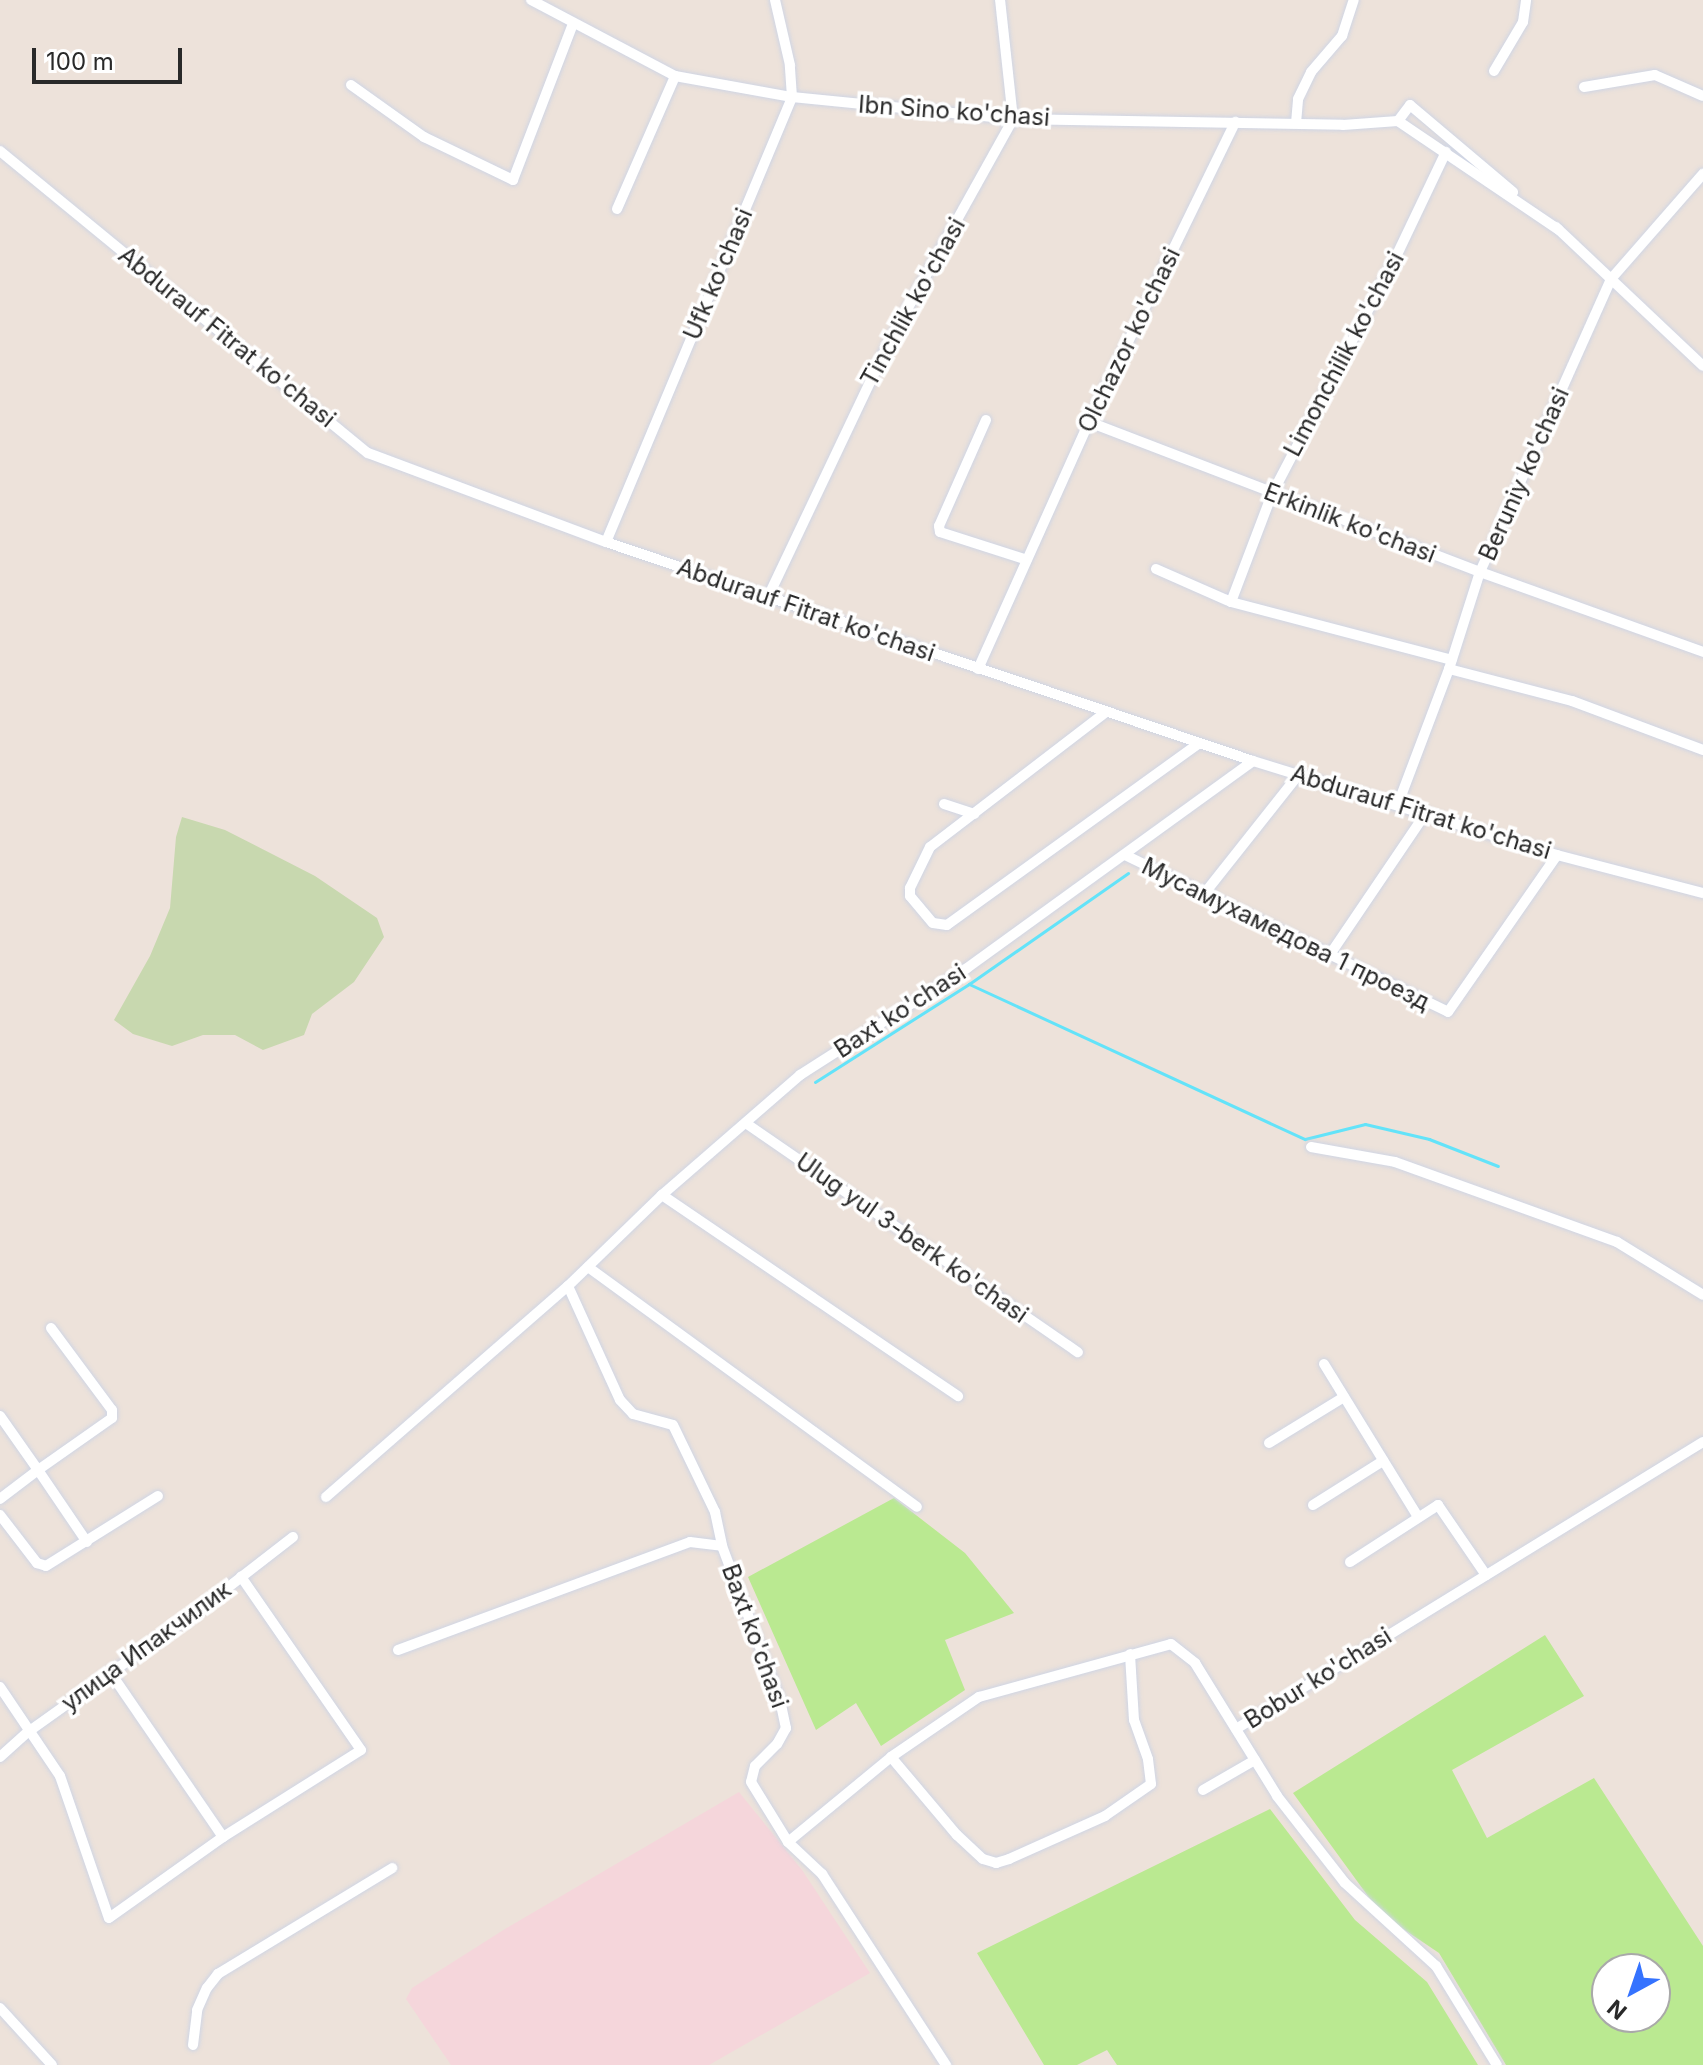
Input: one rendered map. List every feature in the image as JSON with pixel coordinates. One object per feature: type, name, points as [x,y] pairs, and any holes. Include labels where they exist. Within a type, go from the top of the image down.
[{"type":"street","name":"Ibn Sino ko'chasi","points":[[531,0],[675,76],[792,97],[1013,119],[1343,125],[1398,121],[1559,230]]},
{"type":"street","name":"Ufk ko'chasi","points":[[606,542],[792,97],[790,65],[775,0]]},
{"type":"street","points":[[1000,0],[1013,119]]},
{"type":"street","points":[[1296,123],[1298,99],[1311,72],[1342,36],[1354,0]]},
{"type":"street","points":[[1494,71],[1523,22],[1526,0]]},
{"type":"street","points":[[351,85],[424,137],[513,180],[520,170],[573,24]]},
{"type":"street","points":[[1584,87],[1655,75],[1703,96]]},
{"type":"street","points":[[617,209],[675,76]]},
{"type":"street","name":"Ibn Sino ko'chasi","points":[[1398,121],[1410,105],[1559,230],[1703,366]]},
{"type":"street","name":"Tinchlik ko'chasi","points":[[768,597],[889,342],[1013,119]]},
{"type":"street","name":"Olchazor ko'chasi","points":[[978,669],[1089,422],[1235,122]]},
{"type":"street","name":"Abdurauf Fitrat ko'chasi","points":[[0,151],[368,453],[606,542],[1253,761],[1557,855],[1703,893]]},
{"type":"street","name":"Limonchilik ko'chasi","points":[[1231,602],[1272,494],[1393,263],[1446,152]]},
{"type":"street","name":"Beruniy ko'chasi","points":[[1398,804],[1451,664],[1480,572],[1611,279],[1703,174]]},
{"type":"street","points":[[986,420],[939,526],[940,532],[1027,560]]},
{"type":"street","name":"Erkinlik ko'chasi","points":[[1089,422],[1480,572],[1703,652]]},
{"type":"street","points":[[1156,569],[1231,602],[1572,701],[1703,750]]},
{"type":"street","points":[[1106,712],[930,847],[910,888],[910,896],[933,923],[947,925],[1199,743]]},
{"type":"street","name":"Baxt ko'chasi","points":[[326,1497],[568,1286],[662,1195],[800,1075],[967,968],[1253,761]]},
{"type":"street","points":[[1204,894],[1299,774]]},
{"type":"street","points":[[944,804],[974,814]]},
{"type":"street","points":[[1329,956],[1426,813]]},
{"type":"street","name":"Мусамухамедова 1 проезд","points":[[1125,855],[1448,1012],[1557,855]]},
{"type":"street","name":"Ulug yul 3-berk ko'chasi","points":[[747,1124],[1078,1352]]},
{"type":"street","points":[[1311,1147],[1395,1162],[1617,1242],[1703,1295]]},
{"type":"street","points":[[662,1195],[958,1396]]},
{"type":"street","points":[[588,1267],[917,1507]]},
{"type":"street","name":"Baxt ko'chasi","points":[[568,1286],[620,1400],[633,1414],[673,1425],[715,1512],[722,1546],[780,1700],[786,1728],[777,1744],[755,1766],[751,1782],[788,1842],[822,1874],[946,2065]]},
{"type":"street","points":[[0,1499],[112,1418],[112,1410],[51,1328]]},
{"type":"street","points":[[1324,1364],[1418,1517]]},
{"type":"street","points":[[1269,1443],[1344,1397]]},
{"type":"street","points":[[0,1416],[87,1542]]},
{"type":"street","name":"Bobur ko'chasi","points":[[788,1842],[891,1757],[979,1697],[1130,1654],[1171,1644],[1183,1650],[1195,1663],[1236,1729],[1703,1442]]},
{"type":"street","points":[[1313,1505],[1383,1461]]},
{"type":"street","points":[[0,1515],[37,1563],[46,1566],[158,1496]]},
{"type":"street","points":[[1350,1562],[1438,1505],[1486,1575]]},
{"type":"street","name":"улица Ипакчилик","points":[[0,1757],[28,1732],[293,1537]]},
{"type":"street","points":[[398,1650],[690,1542],[722,1546]]},
{"type":"street","points":[[0,1687],[60,1776],[109,1918],[223,1837],[361,1750],[241,1577]]},
{"type":"street","points":[[891,1757],[957,1835],[983,1859],[996,1863],[1009,1859],[1105,1816],[1151,1784],[1148,1759],[1134,1720],[1130,1654]]},
{"type":"street","points":[[110,1672],[223,1837]]},
{"type":"street","points":[[1236,1729],[1277,1796],[1345,1883],[1436,1966],[1497,2065]]},
{"type":"street","points":[[1203,1790],[1255,1760]]},
{"type":"street","points":[[193,2045],[197,2010],[207,1988],[218,1974],[392,1868]]},
{"type":"street","points":[[0,2008],[52,2065]]},
{"type":"shaded area","points":[[739,1792],[802,1870],[870,1973],[709,2065],[451,2065],[406,1999],[412,1988],[505,1929]]},
{"type":"green space","points":[[182,817],[225,830],[315,876],[377,918],[384,937],[354,982],[312,1014],[304,1035],[263,1050],[235,1035],[203,1035],[172,1046],[133,1034],[114,1020],[150,956],[170,908],[176,837]]},
{"type":"green space","points":[[894,1498],[965,1553],[1014,1613],[945,1640],[965,1690],[881,1746],[856,1703],[816,1730],[748,1577]]},
{"type":"green space","points":[[1545,1635],[1584,1696],[1452,1770],[1487,1838],[1594,1778],[1703,1946],[1703,2065],[1506,2065],[1439,1953],[1381,1914],[1293,1793]]},
{"type":"green space","points":[[1270,1809],[1355,1920],[1427,1982],[1478,2065],[1117,2065],[1107,2050],[1077,2065],[1044,2065],[977,1953]]},
{"type":"waterway","points":[[815,1082],[969,984],[1128,873]]},
{"type":"waterway","points":[[969,984],[1305,1139],[1365,1124],[1429,1139],[1498,1166]]}]
